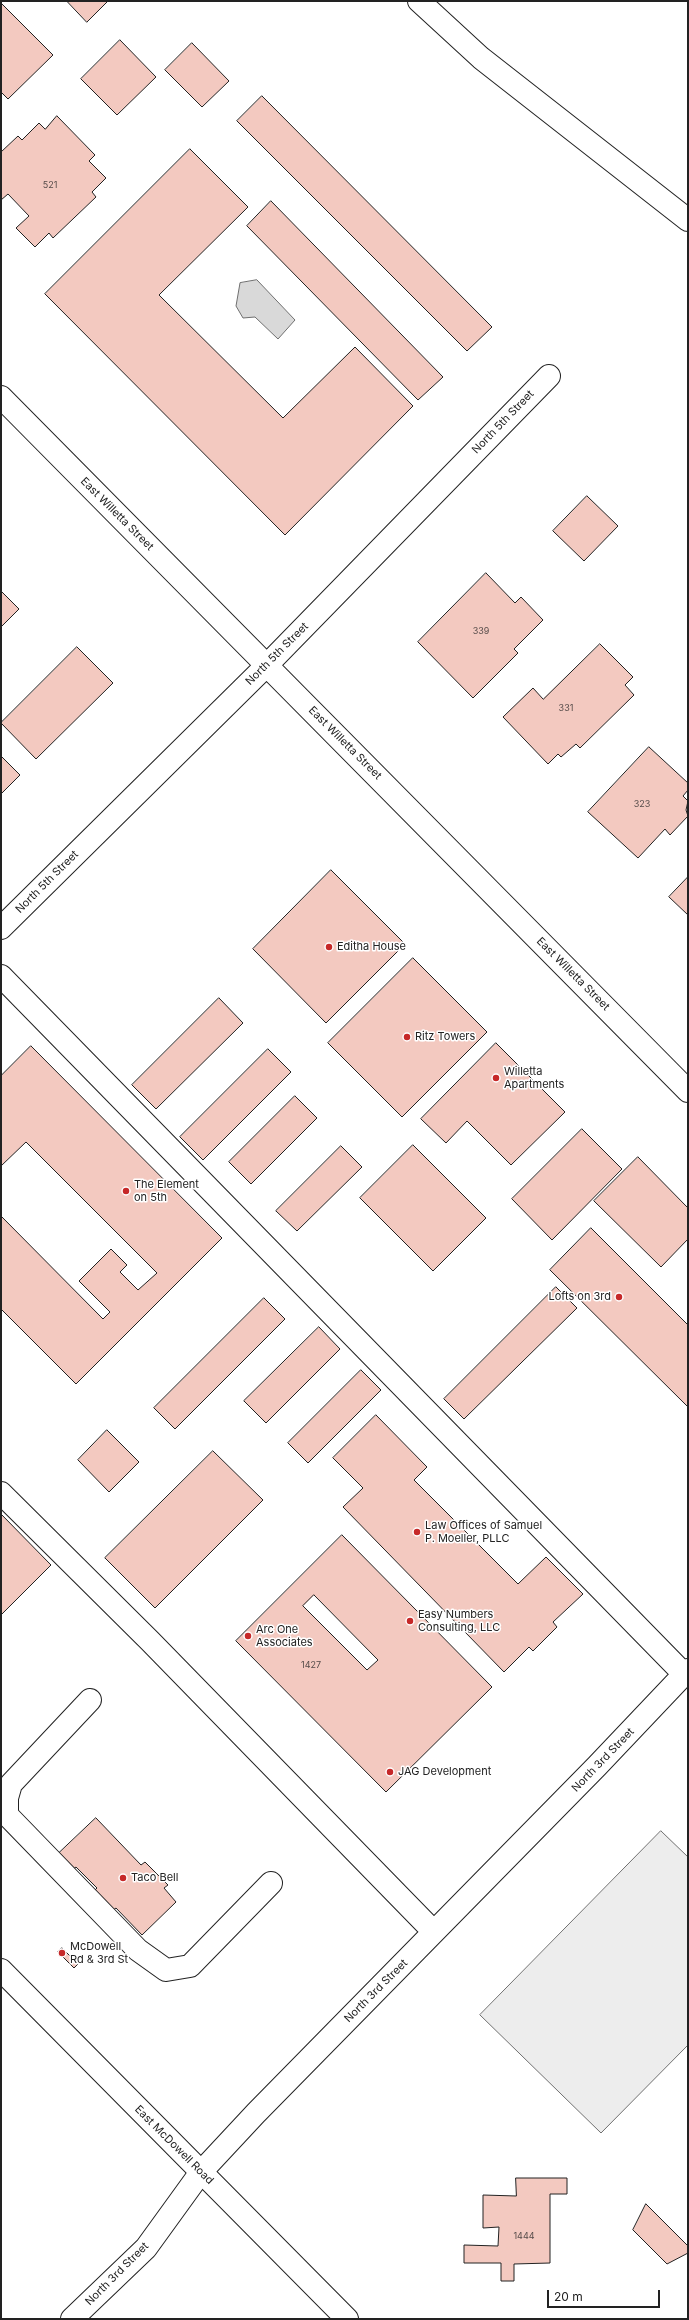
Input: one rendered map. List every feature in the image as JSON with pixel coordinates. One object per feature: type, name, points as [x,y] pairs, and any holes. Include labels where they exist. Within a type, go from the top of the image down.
[{"type":"main road","points":[[419,1],[481,58],[688,220]]},
{"type":"main road","name":"North 5th Street","points":[[1,928],[267,665],[549,376]]},
{"type":"main road","name":"East Willetta Street","points":[[1,397],[688,1091]]},
{"type":"main road","points":[[1,976],[686,1672]]},
{"type":"main road","points":[[1,1493],[150,1641],[434,1932]]},
{"type":"main road","name":"North 3rd Street","points":[[72,2319],[146,2248],[201,2172],[256,2112],[434,1932],[686,1672]]},
{"type":"main road","points":[[90,1700],[11,1784],[7,1798],[7,1815],[138,1950],[166,1970],[190,1966],[271,1884]]},
{"type":"main road","name":"East McDowell Road","points":[[1,1970],[347,2319]]},
{"type":"shaded area","points":[[257,280],[295,320],[278,339],[255,317],[243,318],[236,306],[240,283]]},
{"type":"shaded area","points":[[661,1831],[688,1857],[688,2045],[601,2133],[480,2015]]},
{"type":"building","points":[[67,1],[108,1],[87,22]]},
{"type":"building","points":[[1,3],[53,55],[8,99],[1,92]]},
{"type":"building","points":[[120,40],[156,77],[117,115],[81,79]]},
{"type":"building","points":[[192,43],[229,81],[202,107],[165,70]]},
{"type":"building","points":[[262,96],[492,327],[467,351],[237,121]]},
{"type":"building","points":[[57,116],[95,155],[89,161],[106,178],[92,192],[96,197],[53,238],[49,233],[35,247],[16,228],[29,216],[8,194],[1,200],[1,152],[18,136],[22,140],[39,123],[45,129]]},
{"type":"building","points":[[190,149],[248,207],[159,295],[283,418],[355,347],[413,406],[285,535],[45,294]]},
{"type":"building","points":[[271,201],[443,377],[418,400],[247,226]]},
{"type":"building","points":[[587,496],[618,526],[584,561],[553,531]]},
{"type":"building","points":[[486,573],[515,603],[521,597],[543,620],[514,649],[518,653],[473,698],[418,642]]},
{"type":"building","points":[[1,591],[19,609],[1,627]]},
{"type":"building","points":[[600,644],[633,677],[625,685],[634,695],[580,748],[576,744],[561,757],[558,754],[548,764],[503,717],[533,688],[543,699]]},
{"type":"building","points":[[77,647],[113,683],[36,759],[1,723]]},
{"type":"building","points":[[649,747],[688,783],[688,790],[683,796],[688,801],[686,810],[688,816],[670,835],[665,829],[638,858],[588,812]]},
{"type":"building","points":[[1,756],[20,775],[1,794]]},
{"type":"building","name":"Editha House","points":[[331,870],[405,944],[326,1023],[253,949]]},
{"type":"building","points":[[688,877],[688,915],[669,897]]},
{"type":"building","name":"Ritz Towers","points":[[413,958],[487,1032],[402,1117],[328,1043]]},
{"type":"building","points":[[219,998],[243,1023],[156,1109],[132,1085]]},
{"type":"building","name":"Willetta Apartments","points":[[496,1043],[565,1112],[511,1165],[467,1121],[446,1143],[421,1119]]},
{"type":"building","name":"The Element on 5th","points":[[31,1046],[222,1238],[76,1384],[1,1309],[1,1216],[103,1319],[110,1312],[79,1281],[111,1249],[127,1265],[120,1272],[138,1290],[157,1273],[26,1142],[1,1166],[1,1076]]},
{"type":"building","points":[[268,1049],[291,1072],[203,1160],[180,1137]]},
{"type":"building","points":[[295,1096],[317,1118],[251,1184],[229,1162]]},
{"type":"building","points":[[582,1129],[622,1169],[552,1240],[512,1199]]},
{"type":"building","points":[[413,1145],[486,1218],[433,1271],[360,1198]]},
{"type":"building","points":[[341,1146],[362,1167],[297,1231],[276,1211]]},
{"type":"building","points":[[638,1157],[688,1208],[688,1239],[661,1267],[594,1201]]},
{"type":"building","name":"Lofts on 3rd","points":[[591,1228],[688,1325],[688,1407],[550,1270]]},
{"type":"building","points":[[556,1287],[577,1308],[464,1419],[444,1399]]},
{"type":"building","points":[[264,1298],[285,1319],[175,1429],[154,1408]]},
{"type":"building","points":[[319,1327],[340,1349],[266,1423],[244,1401]]},
{"type":"building","points":[[361,1370],[381,1390],[308,1463],[288,1443]]},
{"type":"building","name":"Law Offices of Samuel P. Moeller, PLLC","points":[[376,1415],[427,1467],[414,1480],[518,1584],[546,1557],[583,1594],[553,1622],[557,1627],[533,1651],[529,1647],[504,1672],[343,1507],[363,1488],[333,1458]]},
{"type":"building","points":[[107,1430],[139,1462],[109,1492],[78,1460]]},
{"type":"building","points":[[213,1451],[263,1500],[155,1608],[105,1558]]},
{"type":"building","points":[[1,1514],[51,1565],[1,1615]]},
{"type":"building","points":[[342,1535],[492,1687],[386,1792],[236,1641]],"holes":[[[314,1595],[378,1660],[367,1670],[303,1606]]]},
{"type":"building","name":"Taco Bell","points":[[96,1818],[141,1865],[145,1862],[168,1885],[164,1888],[176,1902],[142,1935],[116,1908],[112,1911],[94,1891],[97,1888],[76,1867],[72,1870],[57,1855]]},
{"type":"building","points":[[62,1948],[78,1964],[74,1968],[58,1952]]},
{"type":"building","points":[[516,2178],[567,2178],[567,2194],[550,2194],[550,2263],[514,2264],[514,2281],[501,2281],[501,2263],[464,2263],[464,2245],[498,2246],[499,2227],[483,2228],[483,2195],[516,2196]]},
{"type":"building","points":[[646,2204],[688,2246],[688,2253],[667,2264],[633,2230]]},
{"type":"place","name":"Editha House","points":[[329,947]]},
{"type":"place","name":"Ritz Towers","points":[[407,1037]]},
{"type":"place","name":"Willetta Apartments","points":[[496,1078]]},
{"type":"place","name":"The Element on 5th","points":[[126,1191]]},
{"type":"place","name":"Lofts on 3rd","points":[[619,1297]]},
{"type":"place","name":"Law Offices of Samuel P. Moeller, PLLC","points":[[417,1532]]},
{"type":"place","name":"Easy Numbers Consulting, LLC","points":[[410,1621]]},
{"type":"place","name":"Arc One Associates","points":[[248,1636]]},
{"type":"place","name":"JAG Development","points":[[390,1772]]},
{"type":"place","name":"Taco Bell","points":[[123,1878]]},
{"type":"place","name":"McDowell Rd & 3rd St","points":[[62,1953]]}]
